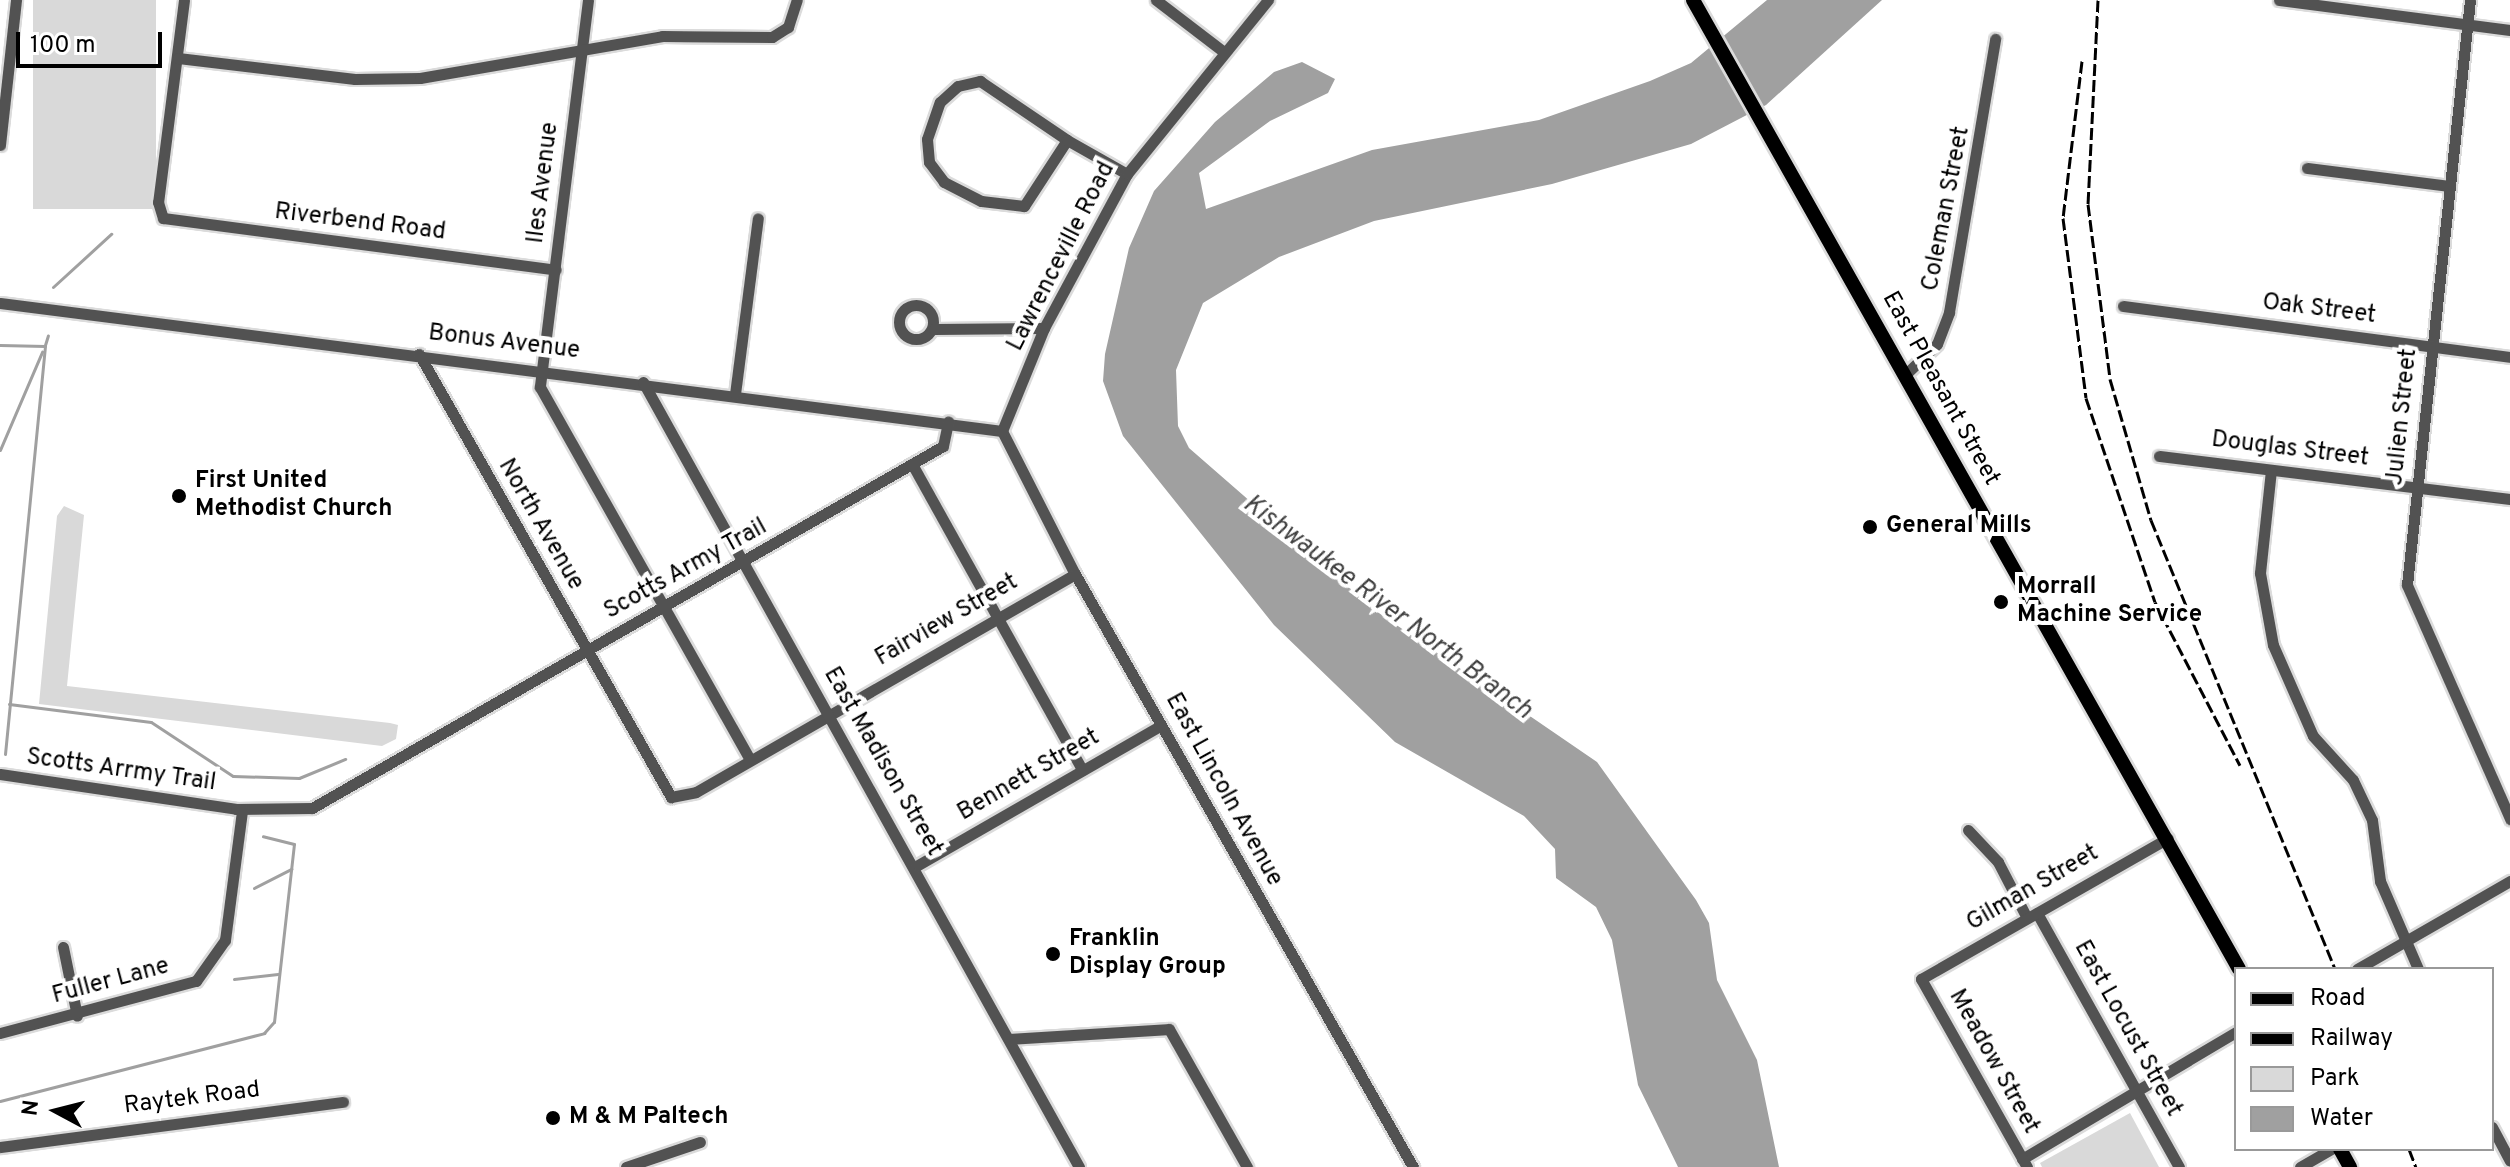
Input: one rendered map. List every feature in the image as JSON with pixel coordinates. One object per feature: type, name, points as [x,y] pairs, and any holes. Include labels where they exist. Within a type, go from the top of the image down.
[{"type":"main road","name":"East Pleasant Street","points":[[1693,0],[1908,372],[2238,967]]},
{"type":"street","points":[[0,145],[16,0]]},
{"type":"street","points":[[184,0],[178,58],[355,79],[420,78],[582,47],[662,36],[781,34],[797,0]]},
{"type":"street","name":"Iles Avenue","points":[[588,0],[545,370],[540,387],[750,759]]},
{"type":"street","points":[[1156,0],[1224,52]]},
{"type":"street","name":"Lawrenceville Road","points":[[1002,431],[1044,328],[1127,174],[1268,0]]},
{"type":"street","points":[[2279,0],[2342,4],[2510,30]]},
{"type":"street","name":"Julien Street","points":[[2470,0],[2407,585],[2510,819]]},
{"type":"street","name":"Coleman Street","points":[[1908,372],[1937,344],[1949,312],[1995,39]]},
{"type":"street","name":"Riverbend Road","points":[[178,58],[160,214],[556,270]]},
{"type":"street","points":[[1067,140],[1037,194],[1016,208],[951,187],[927,154],[940,102],[971,82],[995,85],[1067,140],[1127,174]]},
{"type":"street","points":[[2307,168],[2450,186]]},
{"type":"street","points":[[735,394],[758,218]]},
{"type":"street","name":"Bonus Avenue","points":[[0,303],[643,382],[1002,431]]},
{"type":"street","name":"Oak Street","points":[[2123,306],[2510,357]]},
{"type":"street","points":[[934,329],[1044,328]]},
{"type":"street","name":"North Avenue","points":[[419,354],[674,799]]},
{"type":"street","name":"East Madison Street","points":[[643,382],[742,566],[918,865],[1079,1167]]},
{"type":"street","name":"Scotts Army Trail","points":[[239,810],[312,808],[430,746],[588,649],[742,566],[943,446],[948,422]]},
{"type":"street","name":"East Lincoln Avenue","points":[[1002,431],[1075,574],[1413,1167]]},
{"type":"street","name":"Douglas Street","points":[[2159,456],[2510,499]]},
{"type":"street","points":[[912,464],[994,620],[1082,770]]},
{"type":"street","points":[[2271,470],[2260,573],[2273,645],[2313,736],[2353,780],[2372,820],[2380,881],[2417,967]]},
{"type":"street","name":"Fairview Street","points":[[674,799],[1075,574]]},
{"type":"street","name":"Bennett Street","points":[[918,865],[1161,725]]},
{"type":"street","name":"Scotts Arrmy Trail","points":[[0,774],[239,810]]},
{"type":"street","name":"Fuller Lane","points":[[0,1033],[77,1016],[196,981],[210,968],[225,940],[239,810]]},
{"type":"street","name":"East Locust Street","points":[[1968,830],[1998,862],[2032,915],[2179,1167]]},
{"type":"street","name":"Gilman Street","points":[[1921,979],[2168,838]]},
{"type":"street","points":[[2360,967],[2510,881]]},
{"type":"street","points":[[63,947],[77,1016]]},
{"type":"street","name":"Meadow Street","points":[[1921,979],[2024,1163]]},
{"type":"street","points":[[1010,1039],[1169,1029],[1247,1167]]},
{"type":"street","points":[[2024,1163],[2136,1089],[2234,1033]]},
{"type":"street","name":"Raytek Road","points":[[0,1147],[343,1102]]},
{"type":"street","points":[[2494,1131],[2510,1161]]},
{"type":"street","points":[[629,1167],[700,1142]]},
{"type":"street","points":[[2300,1167],[2328,1151]]},
{"type":"green space","points":[[33,0],[156,0],[156,209],[33,209]]},
{"type":"green space","points":[[64,506],[84,515],[67,686],[390,723],[398,725],[396,739],[382,746],[39,704],[57,516]]},
{"type":"green space","points":[[2130,1113],[2159,1167],[2042,1167],[2040,1163]]},
{"type":"water","points":[[1767,0],[1882,0],[1766,105],[1691,144],[1552,184],[1374,221],[1279,257],[1203,303],[1176,370],[1178,426],[1189,448],[1376,611],[1597,762],[1696,900],[1709,923],[1717,980],[1757,1060],[1779,1167],[1678,1167],[1638,1085],[1612,940],[1596,907],[1556,878],[1555,849],[1524,816],[1395,742],[1274,625],[1123,436],[1103,381],[1105,354],[1129,248],[1154,191],[1215,122],[1274,72],[1302,62],[1335,79],[1328,93],[1270,121],[1199,173],[1206,209],[1372,150],[1539,120],[1650,81],[1691,63]]},
{"type":"waterway","points":[[53,287],[111,234]]},
{"type":"waterway","points":[[45,345],[48,335]]},
{"type":"waterway","points":[[0,345],[45,346]]},
{"type":"waterway","points":[[5,754],[45,346]]},
{"type":"waterway","points":[[0,450],[42,352]]},
{"type":"waterway","points":[[9,704],[151,722],[233,776],[299,778],[345,759]]},
{"type":"waterway","points":[[0,1101],[264,1033],[274,1022],[294,844],[263,836]]},
{"type":"waterway","points":[[254,888],[291,869]]},
{"type":"waterway","points":[[234,979],[278,974]]},
{"type":"railway","points":[[2098,0],[2088,204],[2110,379],[2151,520],[2334,967]]},
{"type":"railway","points":[[2082,61],[2063,218],[2086,398],[2155,602],[2240,765]]},
{"type":"railway","points":[[2410,1151],[2416,1167]]},
{"type":"place","name":"First United Methodist Church","points":[[179,496]]},
{"type":"place","name":"General Mills","points":[[1870,527]]},
{"type":"place","name":"Morrall Machine Service","points":[[2001,602]]},
{"type":"place","name":"Franklin Display Group","points":[[1053,954]]},
{"type":"place","name":"M & M Paltech","points":[[553,1118]]},
{"type":"water label","name":"Kishwaukee River North Branch","points":[[1387,608]]}]
